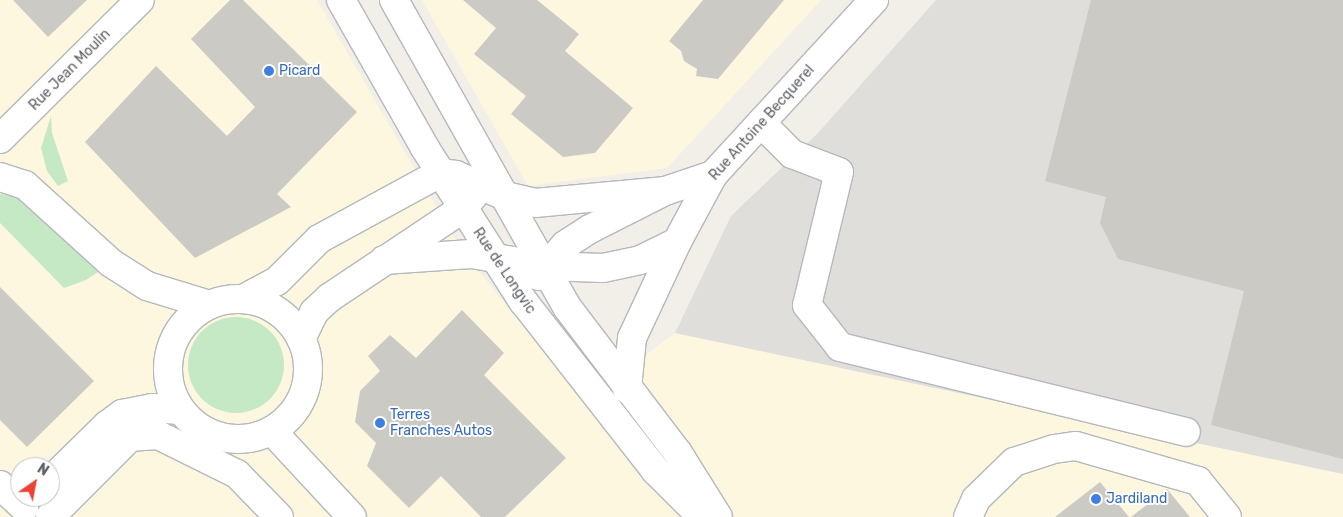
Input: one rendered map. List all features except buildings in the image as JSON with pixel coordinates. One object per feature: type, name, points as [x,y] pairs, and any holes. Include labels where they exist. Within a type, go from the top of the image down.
[{"type":"street","name":"Rue Jean Moulin","points":[[0,139],[140,0]]},
{"type":"street","name":"Rue de Longvic","points":[[341,0],[440,173],[491,255],[523,301],[656,472],[702,517]]},
{"type":"street","points":[[394,0],[567,307],[627,389],[678,453],[718,517]]},
{"type":"street","name":"Rue Antoine Becquerel","points":[[627,389],[632,338],[677,242],[713,175],[874,0]]},
{"type":"street","points":[[761,123],[792,154],[839,172],[807,305],[840,347],[1186,432]]},
{"type":"street","points":[[301,339],[314,312],[384,260],[462,209],[473,197],[478,185],[475,145]]},
{"type":"street","points":[[243,299],[278,311],[301,339],[308,359],[308,380],[301,400],[289,418],[272,431],[253,438],[232,440],[212,435],[194,425],[180,410],[168,378],[170,350],[178,332],[191,316],[209,305],[243,299],[277,281],[319,238],[440,173],[456,175],[505,196],[535,203],[665,191]]},
{"type":"street","points":[[523,301],[544,266],[565,244],[590,229],[665,191],[713,175]]},
{"type":"street","points":[[0,177],[25,185],[111,263],[147,286],[209,305]]},
{"type":"street","points":[[384,260],[491,255],[544,266],[603,268],[640,260],[677,242]]},
{"type":"street","points":[[60,471],[107,425],[122,414],[152,408],[180,410]]},
{"type":"street","points":[[272,431],[352,517]]},
{"type":"street","points":[[50,517],[130,437],[158,435],[237,474],[280,517]]},
{"type":"street","points":[[968,517],[976,499],[1014,462],[1054,449],[1076,446],[1198,481],[1227,517]]},
{"type":"street","points":[[0,485],[10,494]]},
{"type":"shaded area","points":[[0,0],[317,0],[460,248],[584,401],[675,333],[1343,474],[1343,517],[0,517]]},
{"type":"shaded area","points":[[422,0],[821,0],[667,168],[528,186]]},
{"type":"shaded area","points":[[936,0],[1343,0],[1343,474],[675,333],[731,216],[818,133]]},
{"type":"green space","points":[[51,116],[52,133],[68,181],[58,186],[47,171],[41,148]]},
{"type":"green space","points":[[0,194],[17,197],[84,255],[98,272],[86,280],[64,288],[0,223]]},
{"type":"green space","points":[[236,317],[254,321],[270,331],[280,347],[284,365],[280,383],[270,399],[254,409],[236,413],[218,409],[202,399],[192,383],[188,365],[192,347],[202,331],[218,321]]},
{"type":"place","name":"Picard","points":[[269,71]]},
{"type":"place","name":"Terres Franches Autos","points":[[380,423]]},
{"type":"place","name":"Jardiland","points":[[1096,499]]}]
